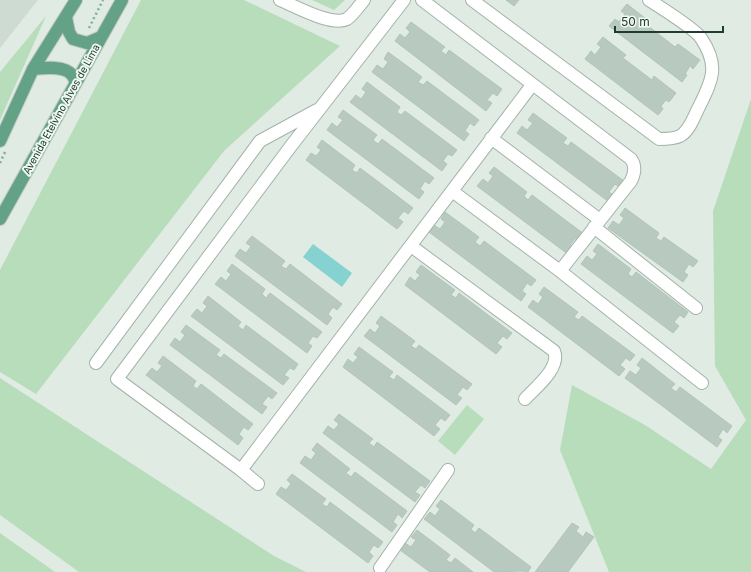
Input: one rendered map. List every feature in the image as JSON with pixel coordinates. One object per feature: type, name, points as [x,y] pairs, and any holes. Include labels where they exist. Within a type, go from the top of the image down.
[{"type":"main road","points":[[0,141],[33,69],[76,0]]},
{"type":"main road","name":"Avenida Etelvino Alves de Lima","points":[[0,219],[122,0]]},
{"type":"main road","points":[[66,17],[69,32],[73,39],[87,43],[101,37]]},
{"type":"main road","points":[[33,69],[48,67],[67,71],[72,74],[76,84]]},
{"type":"street","points":[[280,0],[332,21],[348,18],[364,0]]},
{"type":"street","points":[[258,484],[242,470],[116,379],[404,0]]},
{"type":"street","points":[[422,0],[630,158],[633,163],[634,174],[631,181],[560,271]]},
{"type":"street","points":[[472,0],[659,139],[672,139],[681,136],[688,128],[712,80],[712,63],[708,50],[700,36],[649,0]]},
{"type":"street","points":[[242,470],[313,372],[411,246],[532,84]]},
{"type":"street","points":[[96,363],[260,141],[320,109]]},
{"type":"street","points":[[491,138],[597,224],[696,308]]},
{"type":"street","points":[[452,191],[560,271],[702,382]]},
{"type":"street","points":[[411,246],[554,351],[556,357],[550,372],[525,398]]},
{"type":"street","points":[[380,568],[448,470]]},
{"type":"shaded area","points":[[0,0],[38,0],[0,48]]},
{"type":"green space","points":[[141,0],[244,0],[340,46],[224,151],[36,394],[0,372],[0,270]]},
{"type":"green space","points":[[312,0],[345,0],[334,10]]},
{"type":"green space","points":[[46,16],[0,120],[0,72]]},
{"type":"green space","points":[[751,99],[751,572],[609,572],[560,450],[572,385],[645,425],[711,469],[746,420],[715,366],[713,211]]},
{"type":"green space","points":[[0,378],[274,556],[306,572],[79,572],[0,515]]},
{"type":"green space","points":[[467,405],[484,419],[455,455],[438,441]]},
{"type":"green space","points":[[0,533],[55,572],[0,572]]},
{"type":"water","points":[[313,244],[352,273],[342,287],[303,257]]},
{"type":"building","points":[[506,0],[519,0],[514,6]]},
{"type":"building","points":[[627,4],[650,22],[647,25],[675,47],[678,44],[700,60],[693,69],[690,66],[685,74],[687,75],[682,82],[609,26],[615,19],[619,22],[625,14],[621,11]]},
{"type":"building","points":[[411,22],[445,47],[441,51],[446,55],[449,50],[502,89],[497,96],[493,93],[487,100],[492,103],[486,111],[395,41],[400,34],[405,38],[410,32],[406,28]]},
{"type":"building","points":[[603,37],[626,55],[623,58],[652,80],[654,76],[676,93],[669,102],[666,100],[661,106],[663,109],[658,115],[585,59],[591,51],[595,55],[601,47],[597,44]]},
{"type":"building","points":[[388,52],[422,77],[418,82],[423,85],[427,81],[479,120],[474,126],[470,123],[465,131],[469,134],[464,141],[372,72],[377,65],[383,69],[388,62],[384,59]]},
{"type":"building","points":[[367,82],[400,107],[397,112],[401,115],[405,111],[457,150],[452,156],[448,154],[443,161],[447,164],[442,171],[350,102],[356,95],[361,99],[366,92],[362,89]]},
{"type":"building","points":[[343,110],[377,135],[373,140],[378,144],[382,139],[434,178],[429,184],[425,181],[420,189],[424,192],[419,199],[327,130],[332,123],[337,127],[343,120],[338,117]]},
{"type":"building","points":[[533,113],[567,138],[563,143],[568,146],[571,142],[624,181],[619,187],[615,184],[609,192],[614,195],[609,202],[517,133],[522,126],[527,130],[533,123],[528,120]]},
{"type":"building","points":[[322,140],[355,165],[352,170],[357,173],[360,168],[413,208],[408,214],[404,211],[398,218],[403,222],[397,229],[306,160],[311,153],[316,156],[321,150],[317,147]]},
{"type":"building","points":[[494,167],[527,192],[524,196],[528,200],[532,195],[584,234],[580,241],[576,238],[570,245],[575,248],[569,255],[477,186],[483,179],[488,183],[493,176],[489,173]]},
{"type":"building","points":[[625,208],[659,233],[656,238],[661,241],[664,237],[698,261],[693,267],[689,264],[684,272],[688,275],[683,282],[608,228],[613,221],[619,225],[624,218],[620,215]]},
{"type":"building","points":[[445,212],[479,237],[475,242],[480,246],[484,241],[536,280],[531,286],[527,283],[522,291],[526,294],[521,301],[429,232],[434,225],[440,229],[445,222],[441,219]]},
{"type":"building","points":[[252,236],[285,261],[281,266],[286,269],[290,264],[342,304],[337,310],[333,307],[328,314],[332,318],[327,325],[235,256],[240,249],[246,253],[251,246],[246,243]]},
{"type":"building","points":[[598,244],[631,269],[628,274],[632,277],[636,272],[688,312],[684,318],[680,315],[674,322],[679,326],[673,333],[581,264],[587,256],[592,260],[597,254],[593,251]]},
{"type":"building","points":[[232,264],[265,289],[262,294],[266,298],[270,293],[322,332],[317,338],[313,336],[308,343],[312,346],[307,353],[215,284],[221,277],[226,281],[231,274],[227,271]]},
{"type":"building","points":[[421,265],[455,290],[451,295],[456,298],[459,293],[512,333],[507,339],[503,336],[497,343],[502,347],[496,354],[405,285],[410,277],[415,281],[420,275],[416,272]]},
{"type":"building","points":[[544,287],[578,312],[574,317],[579,320],[582,316],[635,355],[630,361],[626,358],[620,365],[625,369],[619,376],[528,307],[533,300],[538,304],[543,297],[539,294]]},
{"type":"building","points":[[208,296],[241,322],[238,326],[243,330],[246,325],[298,364],[294,370],[290,368],[284,375],[289,378],[283,385],[191,316],[197,309],[202,313],[207,306],[203,303]]},
{"type":"building","points":[[381,316],[415,341],[411,346],[416,349],[419,345],[472,384],[467,390],[463,387],[457,395],[462,398],[456,405],[364,336],[370,329],[375,333],[380,326],[376,323]]},
{"type":"building","points":[[186,325],[220,350],[216,355],[221,358],[224,354],[277,393],[272,399],[268,396],[262,404],[267,407],[262,414],[170,345],[175,338],[180,342],[185,335],[181,332]]},
{"type":"building","points":[[359,347],[393,372],[389,377],[394,380],[397,375],[450,415],[445,421],[441,418],[435,425],[440,429],[434,436],[343,367],[348,359],[353,363],[358,357],[354,354]]},
{"type":"building","points":[[163,356],[196,381],[193,386],[197,389],[201,384],[253,424],[248,430],[244,427],[239,434],[243,438],[238,445],[146,375],[152,368],[157,372],[162,366],[158,363]]},
{"type":"building","points":[[642,358],[675,384],[671,388],[676,392],[680,387],[732,426],[727,433],[723,429],[718,437],[722,440],[717,447],[625,378],[630,371],[636,375],[641,368],[637,365]]},
{"type":"building","points":[[339,414],[373,439],[369,443],[374,447],[377,442],[430,481],[425,488],[421,485],[415,492],[420,495],[415,502],[323,433],[328,426],[334,430],[339,424],[334,420]]},
{"type":"building","points":[[317,443],[350,469],[346,473],[351,477],[355,472],[407,511],[402,518],[398,514],[393,522],[397,525],[392,532],[300,463],[305,456],[311,460],[316,453],[312,450]]},
{"type":"building","points":[[292,474],[326,499],[322,504],[327,507],[330,502],[383,542],[378,548],[374,545],[369,552],[373,556],[368,563],[276,494],[281,487],[286,490],[291,484],[287,480]]},
{"type":"building","points":[[441,500],[474,525],[471,529],[475,533],[479,528],[531,567],[528,572],[494,572],[424,519],[430,512],[435,516],[440,509],[436,506]]},
{"type":"building","points":[[572,523],[579,527],[576,531],[583,537],[586,532],[594,537],[568,572],[535,572]]},
{"type":"building","points":[[417,530],[450,555],[446,560],[451,563],[455,558],[473,572],[430,572],[400,550],[405,543],[411,547],[416,540],[411,537]]}]
